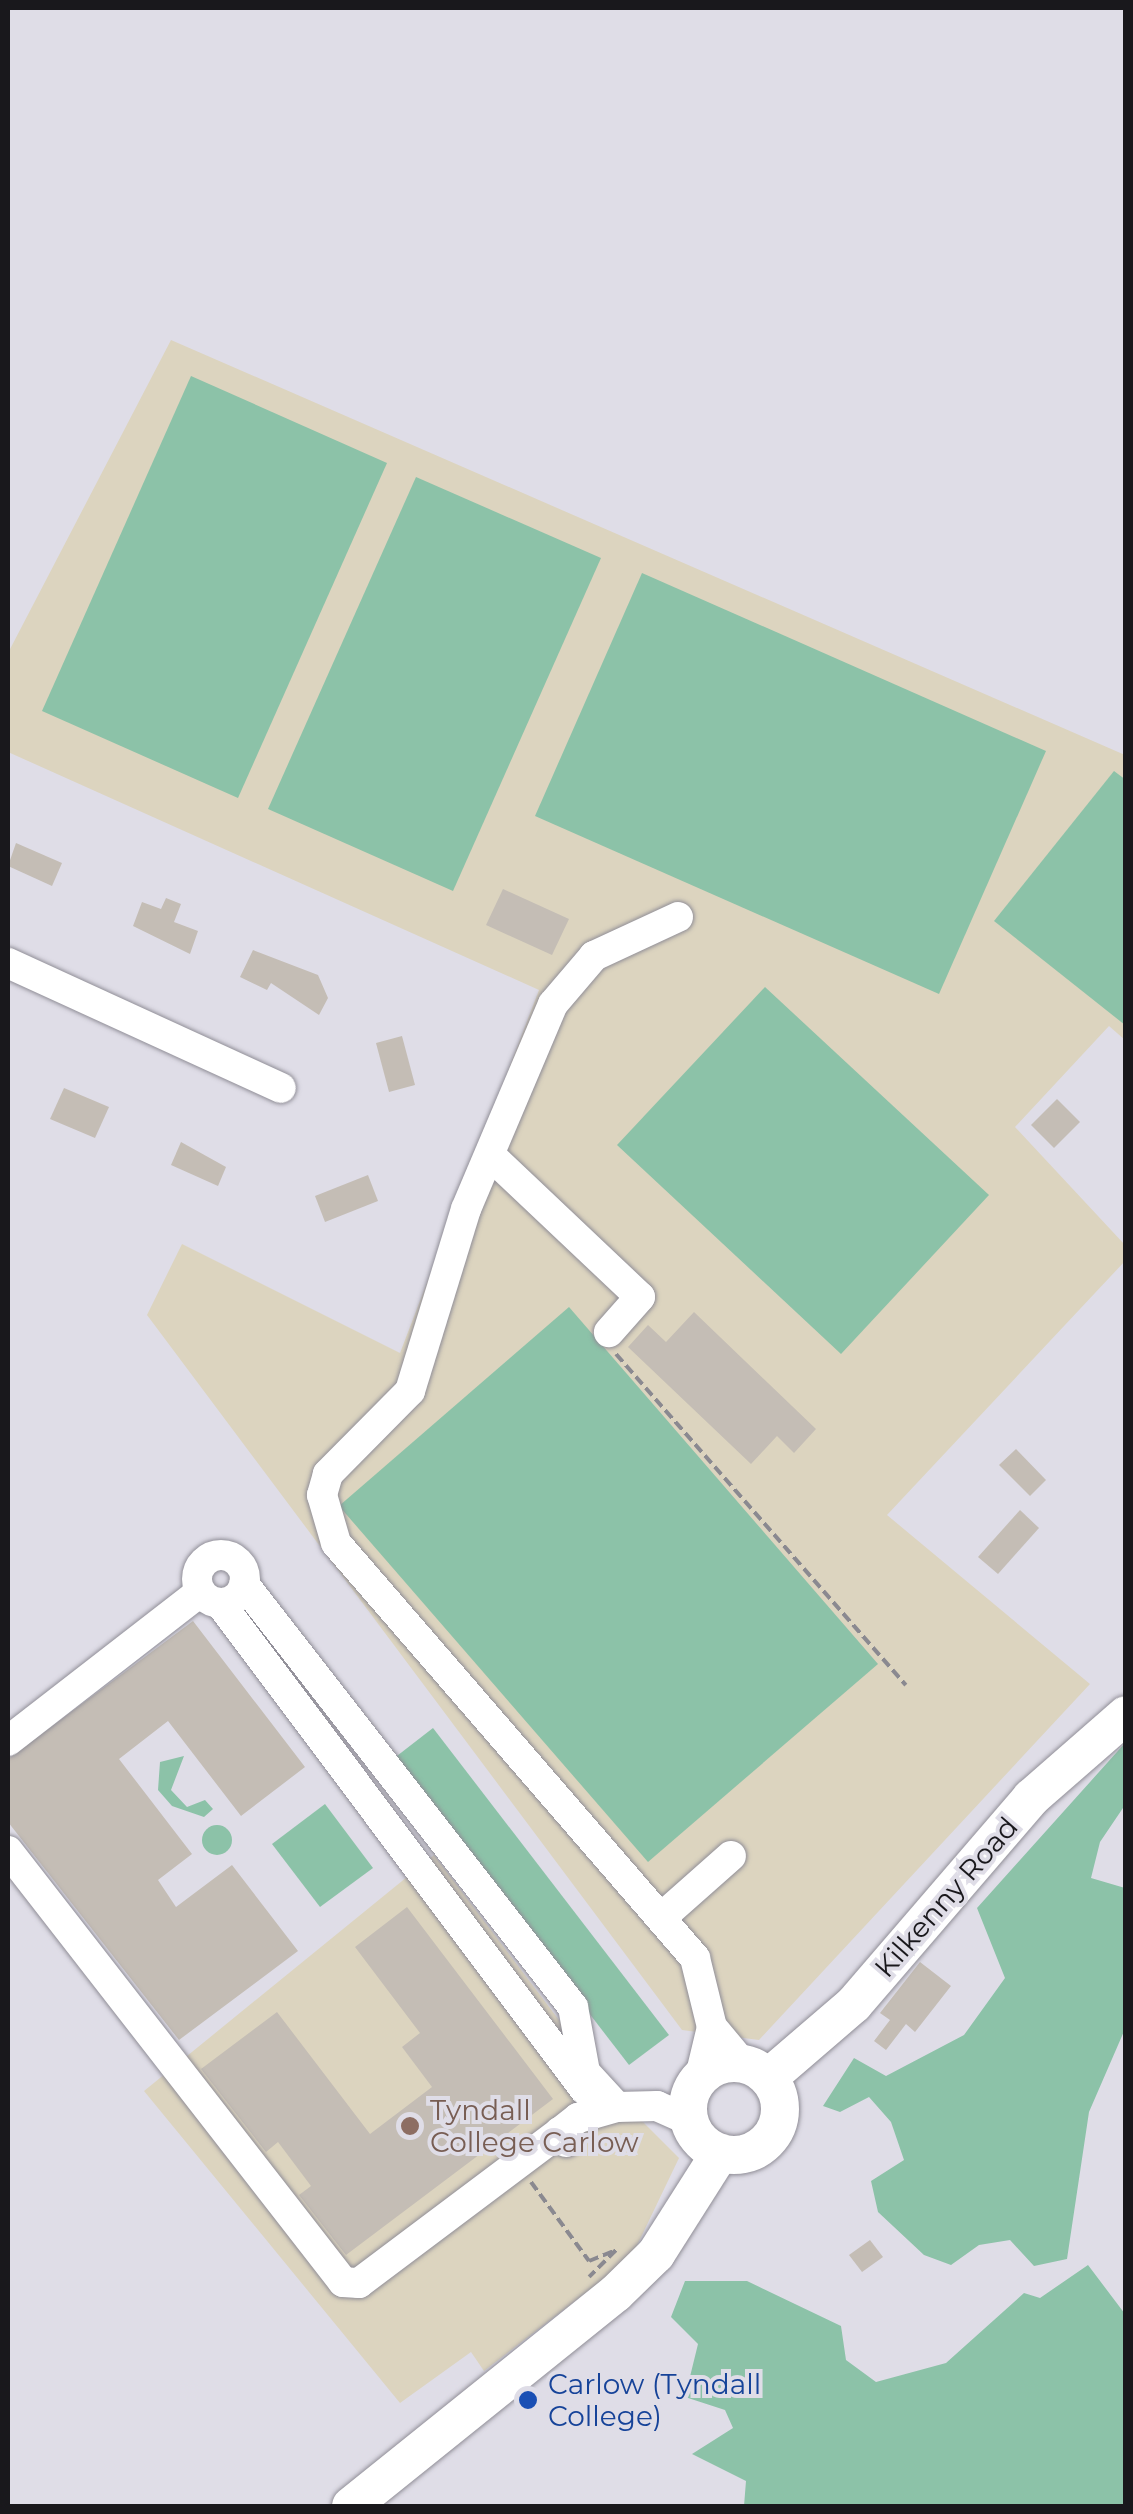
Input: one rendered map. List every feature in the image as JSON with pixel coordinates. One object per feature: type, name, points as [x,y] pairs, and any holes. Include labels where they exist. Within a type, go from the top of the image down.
[{"type":"main road","name":"Kilkenny Road","points":[[755,2071],[854,2004],[1031,1798],[1126,1716]]},
{"type":"main road","points":[[755,2071],[780,2102],[771,2138],[748,2154],[720,2154],[685,2097],[755,2071]]},
{"type":"main road","points":[[351,2506],[606,2301],[656,2254],[720,2154]]},
{"type":"street","points":[[678,916],[633,930],[568,982],[491,1156],[410,1391],[328,1474],[323,1520],[695,1958],[712,2027],[755,2071]]},
{"type":"street","points":[[8,962],[281,1088]]},
{"type":"street","points":[[491,1156],[640,1298],[609,1332]]},
{"type":"street","points":[[226,1573],[593,2101],[617,2106],[685,2097],[712,2027]]},
{"type":"street","points":[[8,1740],[226,1573]]},
{"type":"street","points":[[226,1573],[573,2006],[585,2072],[617,2106]]},
{"type":"street","points":[[8,1851],[330,2275],[359,2284],[518,2164],[617,2106]]},
{"type":"street","points":[[662,1917],[731,1856]]},
{"type":"path","points":[[609,1332],[610,1348],[906,1685]]},
{"type":"path","points":[[518,2164],[589,2261],[616,2250],[586,2272],[606,2301]]},
{"type":"shaded area","points":[[171,340],[1125,755],[1125,1040],[1109,1026],[1015,1127],[1125,1245],[1125,1261],[887,1515],[1090,1684],[759,2040],[682,2030],[147,1315],[182,1244],[400,1353],[539,990],[8,752],[8,653]]},
{"type":"shaded area","name":"Tyndall College Carlow","points":[[434,1855],[615,2094],[679,2158],[631,2258],[484,2371],[471,2352],[400,2403],[144,2091]]},
{"type":"green space","points":[[191,376],[387,463],[238,798],[42,711]]},
{"type":"green space","points":[[416,477],[601,558],[453,891],[268,809]]},
{"type":"green space","points":[[642,573],[1046,751],[939,994],[535,816]]},
{"type":"green space","points":[[1114,771],[1126,780],[1125,1025],[994,921]]},
{"type":"green space","points":[[765,987],[989,1195],[841,1354],[617,1145]]},
{"type":"green space","points":[[569,1307],[878,1664],[648,1862],[339,1506]]},
{"type":"green space","points":[[433,1728],[669,2035],[629,2065],[393,1759]]},
{"type":"green space","points":[[1125,1743],[1125,1805],[1100,1842],[1091,1878],[1125,1888],[1125,2029],[1089,2112],[1067,2259],[1034,2266],[1010,2240],[979,2245],[951,2265],[924,2255],[878,2212],[871,2181],[904,2160],[891,2122],[869,2097],[840,2112],[823,2106],[854,2058],[886,2076],[964,2035],[1005,1978],[977,1908]]},
{"type":"green space","points":[[184,1756],[171,1790],[187,1807],[205,1800],[213,1809],[204,1817],[172,1806],[158,1790],[160,1762]]},
{"type":"green space","points":[[325,1804],[373,1868],[320,1907],[272,1844]]},
{"type":"green space","points":[[217,1825],[231,1834],[232,1840],[223,1854],[217,1855],[203,1846],[202,1840],[211,1826]]},
{"type":"green space","points":[[1088,2265],[1125,2314],[1125,2506],[744,2506],[746,2481],[692,2454],[733,2428],[725,2410],[685,2397],[698,2344],[671,2317],[685,2281],[747,2281],[841,2326],[846,2360],[876,2382],[946,2363],[1024,2293],[1040,2298]]},
{"type":"building","points":[[16,843],[62,863],[52,886],[8,866]]},
{"type":"building","points":[[503,889],[569,919],[552,955],[486,925]]},
{"type":"building","points":[[166,898],[181,904],[174,922],[198,931],[190,954],[133,926],[142,902],[161,909]]},
{"type":"building","points":[[253,950],[318,975],[328,998],[319,1015],[271,983],[267,990],[240,977]]},
{"type":"building","points":[[402,1036],[415,1085],[389,1092],[376,1043]]},
{"type":"building","points":[[64,1088],[109,1107],[95,1138],[50,1119]]},
{"type":"building","points":[[1057,1099],[1080,1122],[1054,1148],[1031,1125]]},
{"type":"building","points":[[181,1142],[226,1167],[218,1186],[171,1165]]},
{"type":"building","points":[[368,1175],[378,1201],[325,1222],[315,1196]]},
{"type":"building","points":[[694,1312],[816,1429],[794,1453],[777,1436],[751,1464],[628,1347],[648,1325],[666,1342]]},
{"type":"building","points":[[1016,1449],[1046,1480],[1030,1496],[999,1465]]},
{"type":"building","points":[[1020,1510],[1039,1528],[998,1574],[978,1557]]},
{"type":"building","points":[[193,1621],[305,1767],[241,1816],[168,1721],[119,1759],[192,1854],[158,1880],[176,1907],[232,1865],[298,1951],[179,2040],[8,1822],[8,1759]]},
{"type":"building","name":"Tyndall College Carlow","points":[[407,1907],[553,2099],[346,2255],[299,2195],[311,2186],[278,2142],[266,2152],[201,2069],[277,2012],[370,2134],[432,2087],[402,2047],[420,2033],[355,1947]]},
{"type":"building","points":[[920,1962],[951,1986],[915,2032],[906,2024],[886,2050],[874,2041],[890,2020],[880,2013]]},
{"type":"building","points":[[870,2240],[883,2257],[862,2272],[849,2255]]},
{"type":"place","name":"Tyndall College Carlow","points":[[410,2126]]},
{"type":"place","name":"Carlow (Tyndall College)","points":[[528,2400]]}]
